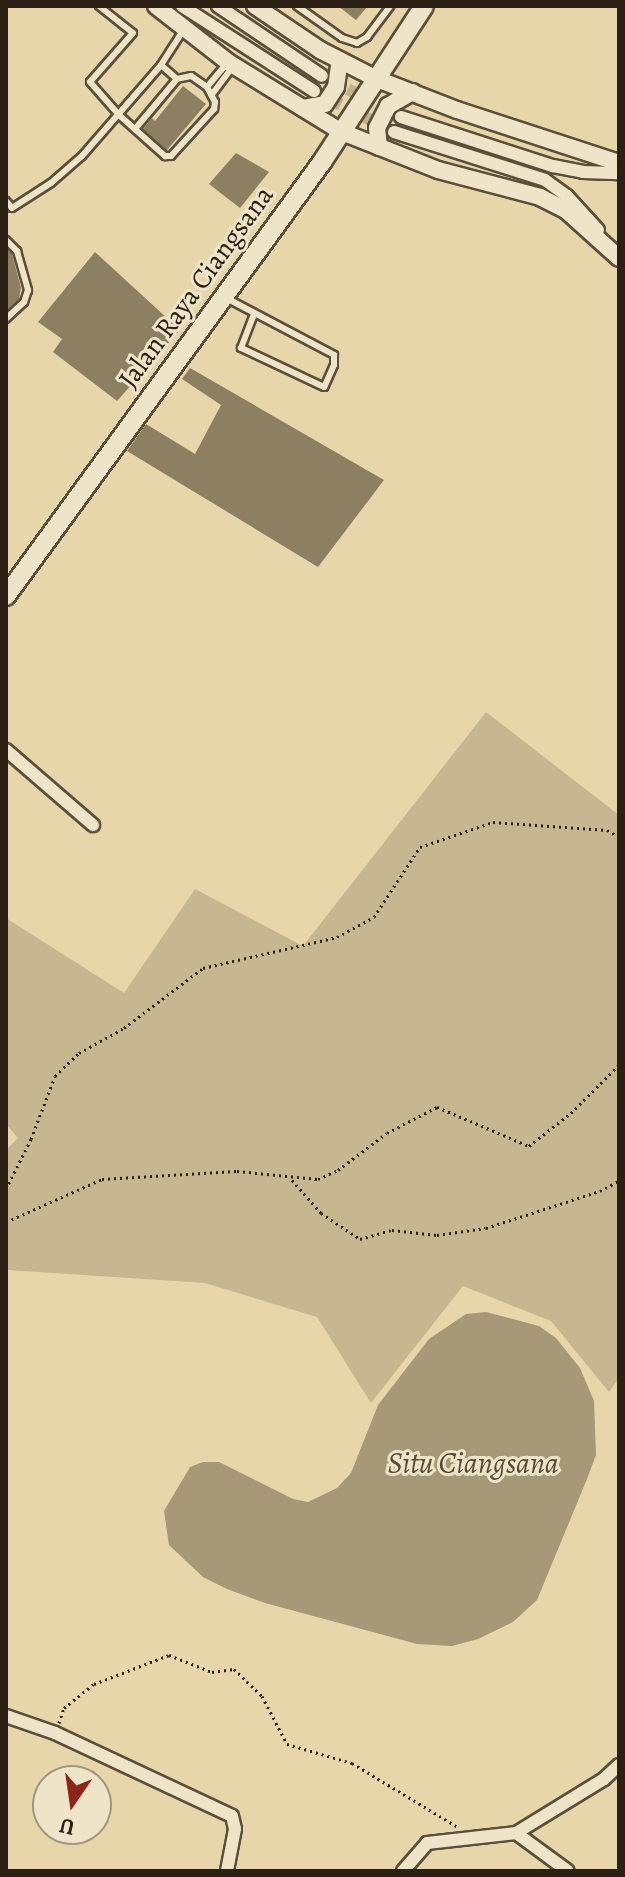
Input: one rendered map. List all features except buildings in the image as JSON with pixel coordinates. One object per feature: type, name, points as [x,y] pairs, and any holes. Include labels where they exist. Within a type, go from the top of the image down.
[{"type":"main road","name":"Jalan Raya Ciangsana","points":[[6,596],[342,132],[424,6]]},
{"type":"street","points":[[156,6],[231,64],[342,132],[438,170],[540,197],[567,211],[619,256]]},
{"type":"street","points":[[182,6],[314,91]]},
{"type":"street","points":[[218,6],[322,76]]},
{"type":"street","points":[[257,7],[340,60],[377,79],[619,163]]},
{"type":"street","points":[[303,108],[325,104],[336,87],[340,60]]},
{"type":"street","points":[[379,147],[377,128],[388,106],[412,92]]},
{"type":"street","points":[[401,117],[553,166],[583,172],[619,173]]},
{"type":"street","points":[[394,132],[545,180],[567,196],[619,256]]},
{"type":"street","points":[[6,750],[93,825]]},
{"type":"street","points":[[6,1716],[55,1733],[232,1816],[235,1829],[227,1871]]},
{"type":"street","points":[[403,1871],[427,1843],[516,1833],[604,1779],[619,1765]]},
{"type":"street","points":[[516,1833],[568,1871]]},
{"type":"lane","points":[[99,6],[133,33],[90,82],[119,115],[165,156],[171,156],[214,109],[213,93],[231,64]]},
{"type":"lane","points":[[297,6],[342,38],[357,43],[367,37],[390,6]]},
{"type":"lane","points":[[6,201],[9,209],[51,183],[119,115],[161,65],[184,29]]},
{"type":"lane","points":[[207,87],[231,64]]},
{"type":"lane","points":[[161,65],[177,79]]},
{"type":"lane","points":[[135,129],[177,79],[191,76],[213,93]]},
{"type":"lane","points":[[6,240],[17,251],[28,290],[24,302],[6,319]]},
{"type":"lane","points":[[225,297],[334,355],[334,365],[324,387],[241,348],[254,314]]},
{"type":"path","points":[[6,1189],[31,1139],[55,1076],[79,1053],[124,1028],[203,968],[337,937],[374,917],[420,847],[493,822],[607,830],[619,837]]},
{"type":"path","points":[[6,1222],[102,1179],[237,1171],[292,1180],[318,1179],[338,1170],[387,1133],[437,1107],[529,1146],[571,1113],[619,1065]]},
{"type":"path","points":[[292,1180],[321,1213],[360,1239],[392,1230],[437,1235],[486,1228],[600,1191],[619,1181]]},
{"type":"path","points":[[55,1733],[64,1708],[94,1684],[169,1655],[212,1672],[234,1669],[262,1696],[287,1744],[352,1763],[476,1839]]},
{"type":"shaded area","points":[[486,712],[619,815],[619,1378],[609,1392],[551,1321],[463,1286],[371,1403],[317,1317],[205,1283],[7,1270],[6,1150],[18,1138],[6,1124],[6,918],[124,993],[195,889],[303,946]]},
{"type":"water","name":"Situ Ciangsana","points":[[486,1312],[539,1326],[556,1338],[580,1368],[594,1401],[596,1455],[537,1600],[513,1622],[478,1639],[452,1646],[417,1644],[265,1603],[227,1589],[203,1577],[169,1545],[164,1511],[190,1467],[203,1462],[219,1462],[293,1499],[308,1502],[337,1488],[351,1473],[378,1405],[429,1339],[466,1314]]},
{"type":"tunnel","points":[[332,81],[394,113]]},
{"type":"tunnel","points":[[314,91],[394,132]]}]
